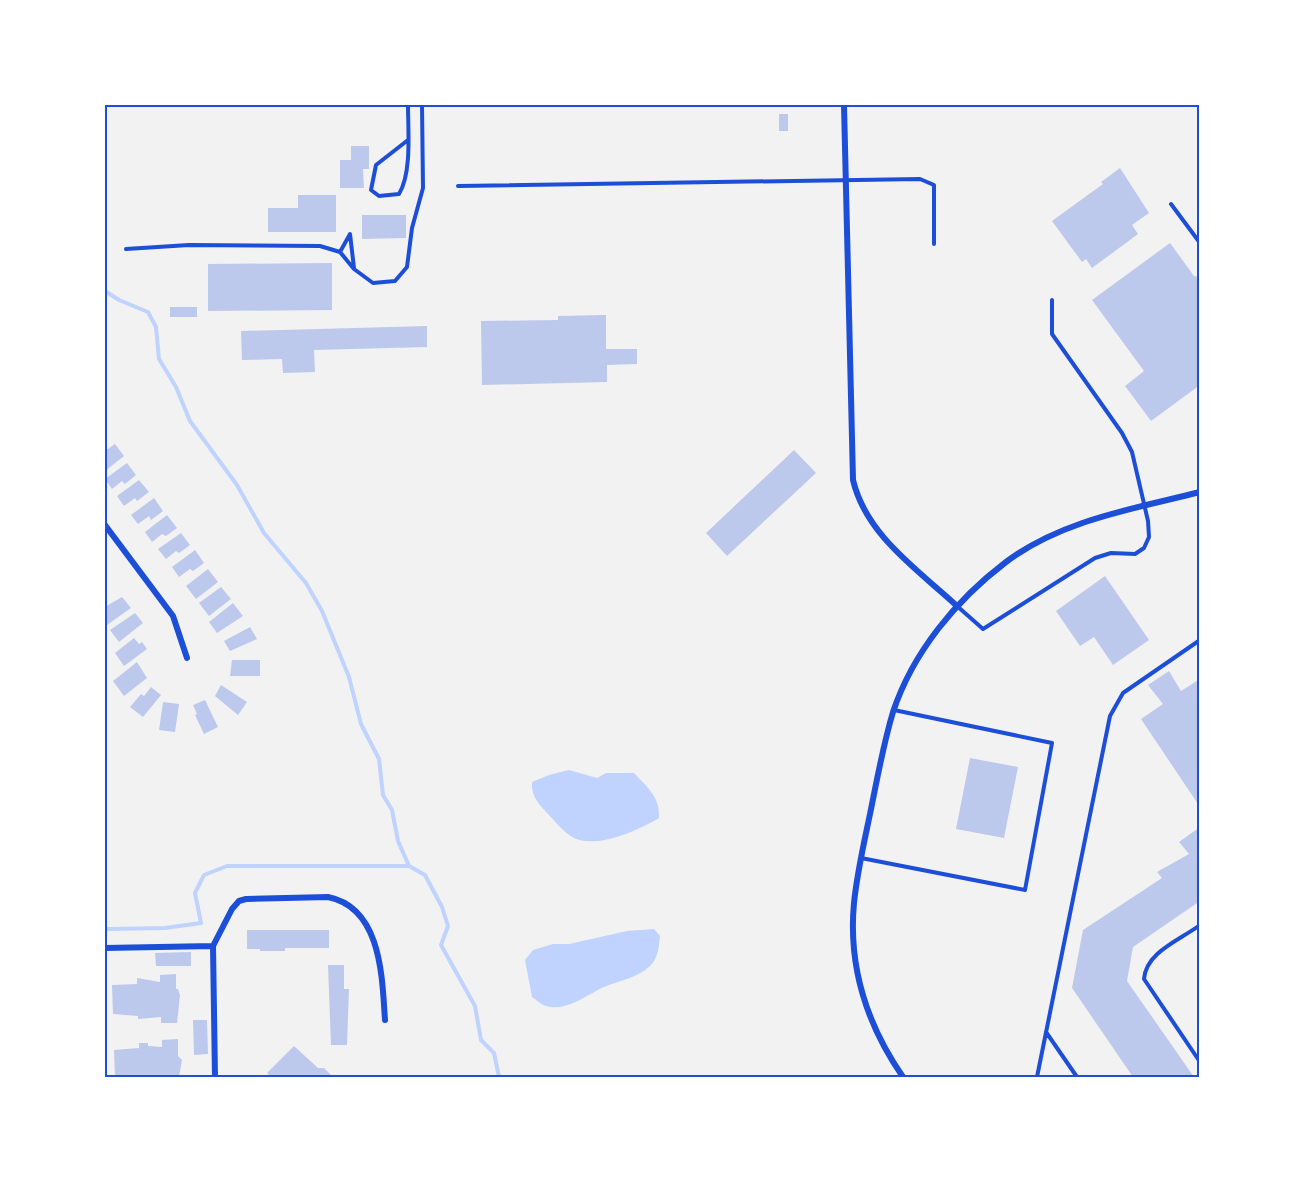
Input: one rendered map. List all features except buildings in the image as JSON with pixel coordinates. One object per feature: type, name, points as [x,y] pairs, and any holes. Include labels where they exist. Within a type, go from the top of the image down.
[{"type":"street","points":[[844,105],[851,463],[856,492],[865,514],[879,534],[957,606]]},
{"type":"street","points":[[903,1077],[881,1043],[871,1021],[857,975],[853,918],[861,858],[882,753],[894,710],[922,652],[957,606],[1006,562],[1034,544],[1095,518],[1200,492]]},
{"type":"street","points":[[105,525],[172,616],[188,658]]},
{"type":"street","points":[[215,1077],[213,946],[232,909],[243,899],[328,897],[339,901],[354,912],[363,921],[379,954],[385,1020]]},
{"type":"street","points":[[105,948],[213,946]]},
{"type":"lane","points":[[408,105],[408,140],[406,183],[399,194],[379,196],[371,190],[376,165],[408,140]]},
{"type":"lane","points":[[126,249],[189,244],[320,246],[340,252],[354,269],[373,283],[395,281],[407,267],[417,205],[423,188],[423,105]]},
{"type":"lane","points":[[458,186],[920,179],[934,185],[934,244]]},
{"type":"lane","points":[[1171,204],[1200,243]]},
{"type":"lane","points":[[340,252],[350,234],[354,269]]},
{"type":"lane","points":[[957,606],[984,629],[1095,558],[1111,553],[1135,554],[1144,548],[1149,537],[1148,521],[1132,452],[1122,433],[1052,334],[1052,300]]},
{"type":"lane","points":[[1038,1077],[1110,716],[1123,693],[1200,640]]},
{"type":"lane","points":[[861,858],[1024,890],[1052,743],[894,710]]},
{"type":"lane","points":[[1200,926],[1156,955],[1145,968],[1144,979],[1200,1062]]},
{"type":"lane","points":[[1046,1032],[1077,1077]]},
{"type":"water","points":[[569,770],[597,778],[606,773],[634,773],[655,798],[659,818],[631,832],[610,839],[589,841],[570,836],[541,806],[532,787],[532,782]]},
{"type":"water","points":[[654,929],[660,936],[659,948],[653,963],[640,973],[559,1007],[543,1005],[532,997],[525,960],[533,950],[553,944],[569,944],[627,931]]},
{"type":"waterway","points":[[105,291],[119,300],[148,312],[156,327],[159,359],[176,387],[190,421],[237,485],[264,533],[306,583],[322,611],[349,677],[361,724],[379,759],[383,795],[392,810],[398,841],[409,866],[425,875],[442,907],[448,926],[441,945],[475,1006],[481,1040],[494,1053],[499,1077]]},
{"type":"waterway","points":[[105,929],[165,928],[201,923],[195,893],[204,875],[227,866],[409,866]]}]
